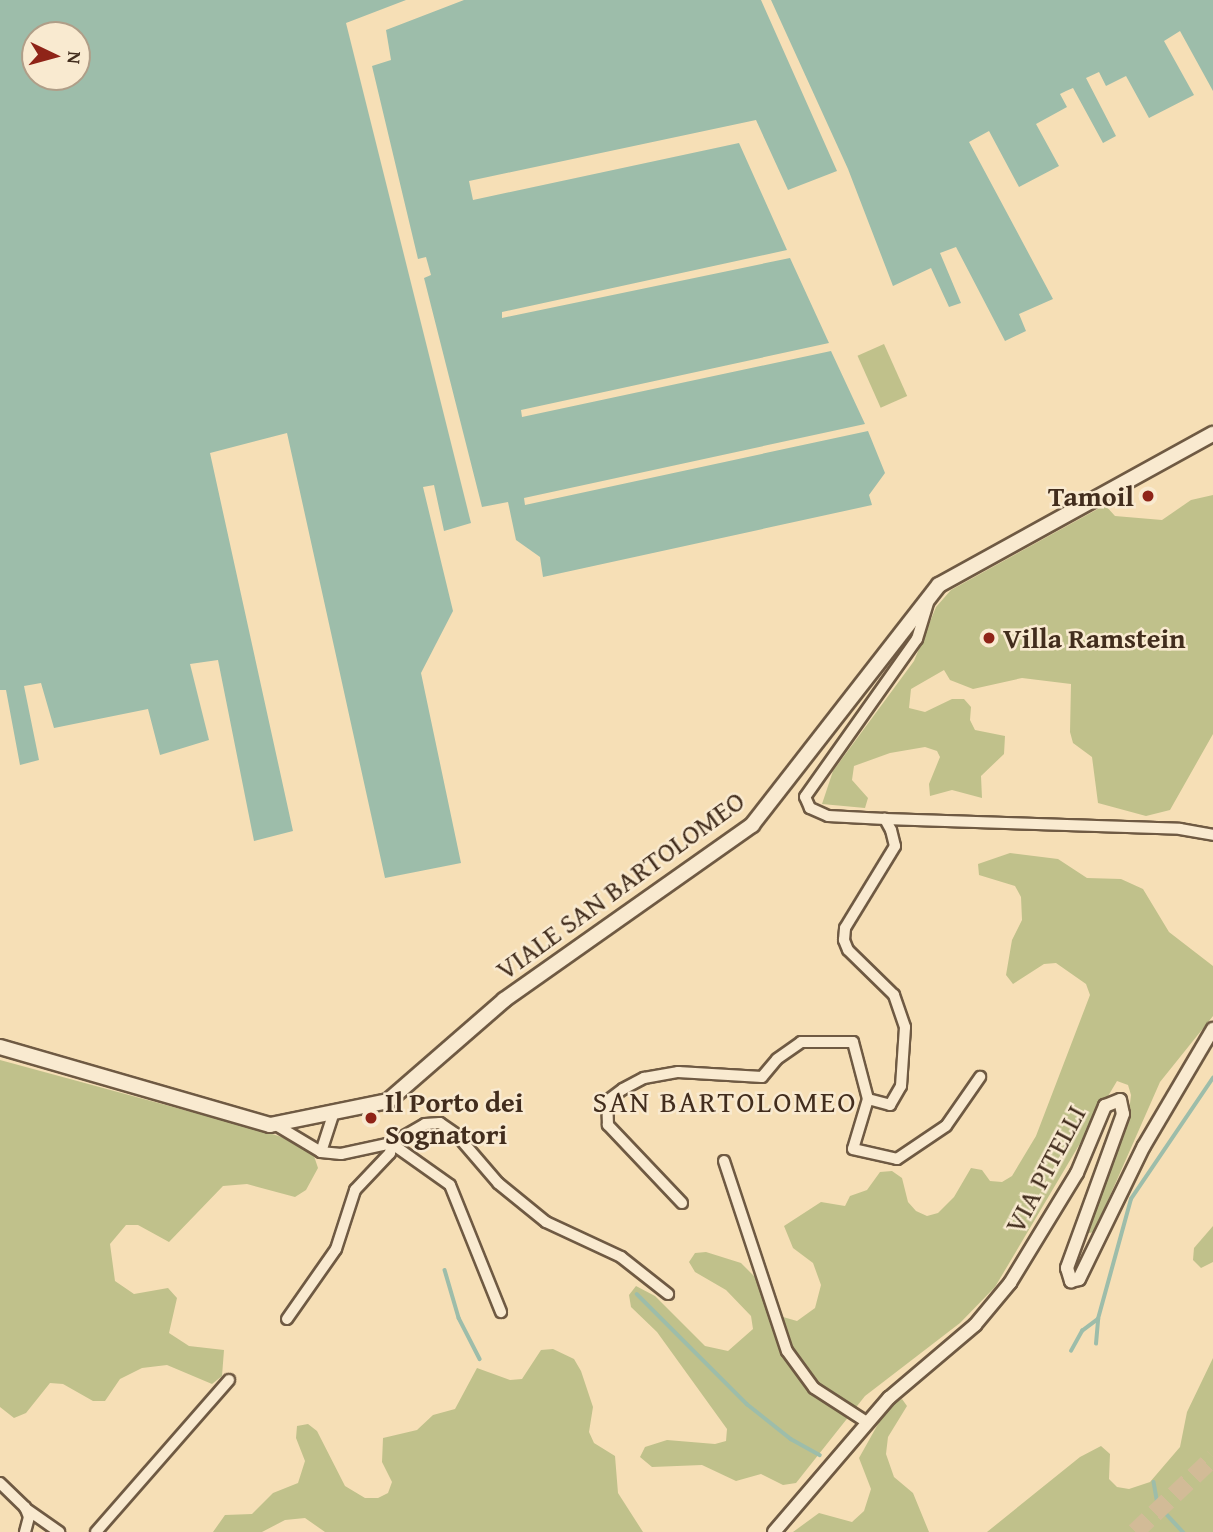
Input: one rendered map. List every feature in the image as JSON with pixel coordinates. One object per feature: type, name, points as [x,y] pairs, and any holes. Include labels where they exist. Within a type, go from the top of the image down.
[{"type":"main road","name":"VIALE SAN BARTOLOMEO","points":[[0,1047],[276,1125],[388,1101],[403,1093],[504,1000],[752,825],[931,593],[1036,528],[1213,434]]},
{"type":"street","points":[[931,593],[917,639],[805,796],[810,808],[828,816],[1180,829],[1213,835]]},
{"type":"street","points":[[868,1099],[890,1105],[901,1086],[905,1027],[894,995],[848,950],[844,940],[845,928],[895,846],[885,819]]},
{"type":"street","name":"VIA PITELLI","points":[[774,1532],[889,1398],[975,1325],[1010,1283],[1077,1173],[1105,1106],[1120,1100],[1123,1114],[1067,1268],[1071,1281],[1079,1279],[1144,1146],[1213,1029]]},
{"type":"street","points":[[682,1203],[608,1125],[607,1101],[623,1088],[644,1078],[678,1072],[762,1077],[776,1059],[801,1042],[853,1042],[868,1099],[853,1149],[897,1159],[946,1126],[980,1077]]},
{"type":"street","points":[[321,1152],[334,1112]]},
{"type":"street","points":[[287,1319],[336,1250],[355,1190],[393,1144],[425,1124],[449,1128],[498,1183],[546,1222],[621,1257],[668,1294]]},
{"type":"street","points":[[276,1125],[321,1152],[341,1154],[393,1144],[450,1185],[501,1312]]},
{"type":"street","points":[[724,1161],[787,1351],[814,1388],[867,1423]]},
{"type":"street","points":[[96,1532],[229,1380]]},
{"type":"street","points":[[0,1483],[25,1507],[59,1532]]},
{"type":"street","points":[[25,1507],[29,1517],[25,1532]]},
{"type":"green space","points":[[884,344],[907,396],[881,408],[858,356]]},
{"type":"green space","points":[[1213,495],[1213,734],[1170,810],[1146,816],[1098,803],[1092,757],[1073,743],[1070,732],[1071,684],[1022,678],[973,689],[950,680],[944,670],[911,689],[909,708],[925,712],[952,699],[964,699],[971,707],[970,720],[975,730],[1005,736],[1004,754],[981,776],[982,798],[952,790],[930,796],[929,784],[940,757],[937,751],[925,747],[890,753],[854,766],[852,780],[868,798],[865,808],[822,804],[833,771],[914,661],[936,607],[951,590],[1105,505],[1115,516],[1162,520],[1191,500]]},
{"type":"green space","points":[[1010,853],[1058,859],[1087,878],[1121,879],[1143,889],[1169,932],[1213,966],[1213,1016],[1160,1082],[1094,1232],[1085,1234],[1128,1120],[1131,1095],[1128,1085],[1117,1081],[995,1287],[960,1323],[865,1396],[796,1483],[783,1485],[761,1474],[736,1481],[702,1465],[652,1467],[640,1457],[645,1447],[667,1440],[715,1444],[726,1441],[727,1429],[657,1332],[631,1307],[629,1295],[636,1286],[655,1296],[705,1346],[728,1351],[753,1329],[751,1316],[726,1290],[695,1272],[689,1262],[695,1253],[706,1252],[741,1263],[759,1281],[776,1315],[797,1321],[815,1308],[821,1285],[813,1263],[793,1248],[784,1226],[821,1202],[845,1206],[850,1196],[867,1190],[880,1172],[892,1171],[902,1178],[908,1202],[916,1211],[927,1216],[938,1213],[954,1197],[971,1168],[982,1170],[990,1181],[1002,1182],[1012,1176],[1036,1136],[1090,995],[1086,984],[1056,963],[1044,964],[1013,984],[1006,975],[1012,940],[1022,920],[1021,897],[1015,886],[979,875],[978,864]]},
{"type":"green space","points":[[0,1060],[269,1133],[297,1142],[314,1156],[318,1168],[306,1190],[295,1197],[247,1184],[223,1186],[169,1242],[138,1225],[126,1225],[110,1244],[115,1281],[134,1294],[168,1288],[177,1298],[169,1333],[189,1346],[224,1350],[222,1376],[212,1384],[167,1365],[142,1368],[120,1379],[105,1401],[93,1401],[63,1384],[50,1383],[26,1413],[14,1418],[0,1407]]},
{"type":"green space","points":[[1213,1226],[1213,1262],[1201,1268],[1193,1260],[1194,1248]]},
{"type":"green space","points":[[553,1349],[574,1359],[581,1371],[593,1407],[589,1432],[594,1443],[615,1456],[618,1493],[643,1532],[325,1532],[305,1518],[285,1520],[262,1532],[213,1532],[225,1515],[252,1514],[273,1493],[298,1483],[305,1461],[296,1438],[297,1426],[308,1424],[317,1431],[345,1486],[365,1498],[378,1498],[388,1493],[392,1482],[382,1462],[383,1438],[417,1430],[433,1415],[455,1409],[477,1368],[510,1380],[522,1379],[541,1350]]},
{"type":"green space","points":[[1213,1358],[1213,1532],[987,1532],[1080,1457],[1101,1446],[1110,1454],[1109,1479],[1117,1487],[1129,1489],[1150,1482],[1180,1447],[1187,1412]]},
{"type":"green space","points":[[902,1399],[907,1406],[888,1437],[886,1454],[894,1477],[913,1493],[929,1532],[793,1532],[819,1513],[852,1522],[864,1511],[871,1489],[859,1458],[887,1408]]},
{"type":"shaded area","points":[[0,0],[406,0],[346,23],[471,523],[444,531],[434,485],[423,487],[453,611],[421,673],[461,863],[385,878],[287,433],[210,453],[293,831],[254,841],[218,660],[190,664],[209,740],[160,755],[148,709],[54,728],[41,683],[24,686],[39,760],[20,765],[6,690],[0,690]]},
{"type":"shaded area","points":[[464,0],[761,0],[837,171],[788,190],[756,120],[469,181],[473,200],[739,143],[787,250],[502,312],[502,318],[790,258],[829,343],[521,410],[522,417],[831,351],[865,424],[524,498],[525,505],[868,431],[885,473],[869,495],[872,505],[543,577],[540,557],[516,540],[508,502],[482,507],[424,278],[431,275],[426,257],[418,259],[372,66],[391,60],[386,30]]},
{"type":"shaded area","points":[[771,0],[1213,0],[1213,91],[1180,31],[1164,41],[1194,95],[1149,118],[1126,76],[1106,86],[1099,72],[1086,78],[1116,136],[1103,143],[1073,88],[1060,94],[1067,107],[1036,124],[1059,166],[1019,187],[989,131],[969,142],[1053,299],[1019,314],[1026,331],[1005,341],[956,247],[940,253],[961,303],[949,307],[931,268],[893,286],[848,169]]},
{"type":"waterway","points":[[1096,1344],[1098,1319],[1131,1199],[1213,1078]]},
{"type":"waterway","points":[[445,1270],[459,1318],[480,1359]]},
{"type":"waterway","points":[[637,1294],[747,1404],[791,1439],[820,1455]]},
{"type":"waterway","points":[[1071,1351],[1082,1331],[1098,1319]]},
{"type":"waterway","points":[[1154,1482],[1158,1505],[1183,1532]]},
{"type":"tunnel","points":[[1135,1532],[1213,1458]]},
{"type":"place","name":"Tamoil","points":[[1148,496]]},
{"type":"place","name":"Villa Ramstein","points":[[989,638]]},
{"type":"place","name":"Il Porto dei Sognatori","points":[[371,1118]]},
{"type":"district","name":"SAN BARTOLOMEO","points":[[725,1101]]}]
